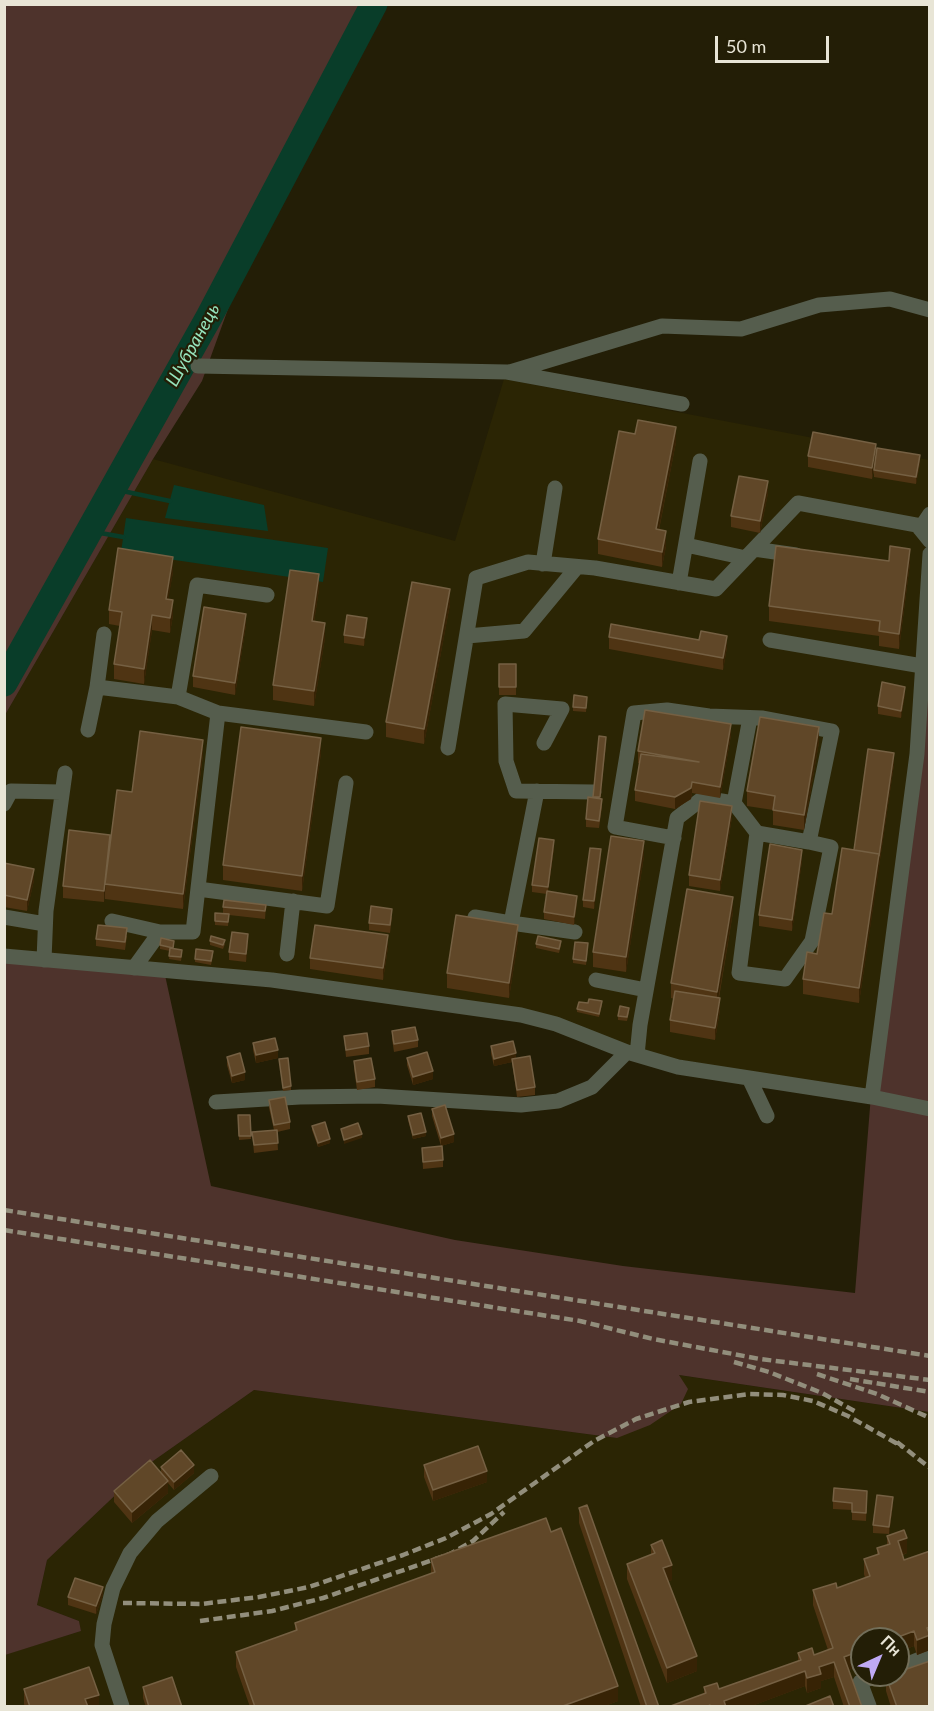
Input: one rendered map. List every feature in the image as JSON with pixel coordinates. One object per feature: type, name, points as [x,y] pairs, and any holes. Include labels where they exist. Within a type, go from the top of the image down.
[{"type":"lane","points":[[507,372],[662,326],[741,329],[819,306],[890,299],[930,310]]},
{"type":"lane","points":[[198,366],[507,372],[682,404]]},
{"type":"lane","points":[[679,583],[700,461]]},
{"type":"lane","points":[[543,564],[555,488]]},
{"type":"lane","points":[[448,748],[476,578],[528,562],[577,567],[716,589],[798,504],[917,525],[925,535]]},
{"type":"lane","points":[[925,535],[930,514]]},
{"type":"lane","points":[[686,545],[750,554],[811,557]]},
{"type":"lane","points":[[872,1097],[917,753],[930,554]]},
{"type":"lane","points":[[467,636],[524,631],[577,567]]},
{"type":"lane","points":[[178,697],[197,585],[267,595]]},
{"type":"lane","points":[[88,730],[97,687],[104,634]]},
{"type":"lane","points":[[770,640],[922,666]]},
{"type":"lane","points":[[97,687],[178,697],[218,712],[366,732]]},
{"type":"lane","points":[[544,743],[562,709],[506,704],[506,761],[516,791],[620,793]]},
{"type":"lane","points":[[674,838],[615,827],[633,713],[667,710],[710,716],[763,718],[832,731],[809,842]]},
{"type":"lane","points":[[112,921],[159,932],[194,932],[218,712]]},
{"type":"lane","points":[[734,803],[750,718]]},
{"type":"lane","points":[[44,960],[45,924],[65,772]]},
{"type":"lane","points":[[198,889],[327,906],[346,783]]},
{"type":"lane","points":[[4,804],[11,791],[61,792]]},
{"type":"lane","points":[[511,923],[537,791]]},
{"type":"lane","points":[[216,1102],[300,1097],[377,1096],[521,1106],[558,1101],[592,1087],[632,1054],[677,818],[703,798],[734,803],[757,833],[831,847],[812,941],[784,979],[739,973],[757,833]]},
{"type":"lane","points":[[287,954],[293,901]]},
{"type":"lane","points":[[4,917],[45,924]]},
{"type":"lane","points":[[475,917],[575,932]]},
{"type":"lane","points":[[134,968],[159,932]]},
{"type":"lane","points":[[4,956],[272,980],[521,1015],[556,1024],[632,1054],[678,1066],[872,1097],[930,1109]]},
{"type":"lane","points":[[596,980],[646,990]]},
{"type":"lane","points":[[749,1078],[767,1116]]},
{"type":"lane","points":[[122,1707],[102,1645],[104,1624],[113,1588],[130,1553],[157,1521],[211,1476]]},
{"type":"lane","points":[[910,1663],[930,1655]]},
{"type":"lane","points":[[862,1687],[869,1707]]},
{"type":"shaded area","points":[[4,5],[375,5],[266,204],[202,381],[153,459],[5,715]]},
{"type":"shaded area","points":[[504,379],[929,460],[929,518],[913,752],[871,1095],[643,1053],[558,1022],[5,953],[5,715],[153,459],[455,541]]},
{"type":"shaded area","points":[[174,485],[264,505],[268,531],[165,518]]},
{"type":"shaded area","points":[[126,518],[328,548],[323,582],[121,552]]},
{"type":"shaded area","points":[[929,518],[929,1412],[679,1375],[688,1389],[681,1404],[650,1425],[617,1438],[254,1390],[146,1466],[47,1560],[37,1605],[79,1621],[81,1631],[5,1655],[4,953],[163,966],[211,1186],[455,1240],[623,1266],[855,1293],[871,1095],[913,752]]},
{"type":"shaded area","points":[[678,1375],[929,1412],[929,1706],[5,1706],[4,1655],[81,1631],[79,1621],[37,1605],[47,1560],[146,1466],[254,1390],[617,1438]]},
{"type":"building","points":[[638,420],[676,427],[656,529],[666,531],[662,552],[598,539],[619,431],[635,434]]},
{"type":"building","points":[[813,432],[876,444],[872,468],[808,456]]},
{"type":"building","points":[[877,448],[920,455],[916,477],[874,470]]},
{"type":"building","points":[[739,476],[768,481],[760,521],[731,516]]},
{"type":"building","points":[[776,546],[889,561],[890,546],[910,549],[899,634],[879,631],[880,621],[769,606]]},
{"type":"building","points":[[118,548],[173,557],[166,599],[173,600],[170,618],[152,615],[144,669],[114,664],[122,612],[109,610]]},
{"type":"building","points":[[290,570],[319,574],[312,621],[325,623],[314,691],[273,685]]},
{"type":"building","points":[[412,582],[450,589],[424,729],[386,722]]},
{"type":"building","points":[[204,607],[246,614],[235,683],[193,676]]},
{"type":"building","points":[[347,615],[367,618],[364,638],[344,635]]},
{"type":"building","points":[[611,624],[699,640],[701,631],[727,636],[723,658],[609,637]]},
{"type":"building","points":[[499,664],[516,664],[516,687],[499,687]]},
{"type":"building","points":[[882,682],[905,687],[901,711],[878,706]]},
{"type":"building","points":[[574,695],[587,697],[586,708],[573,707]]},
{"type":"building","points":[[645,710],[731,724],[720,787],[692,782],[691,788],[675,797],[635,790],[641,754],[699,762],[638,751]]},
{"type":"building","points":[[760,717],[819,727],[804,815],[773,810],[775,796],[747,791]]},
{"type":"building","points":[[241,727],[321,738],[302,876],[223,865]]},
{"type":"building","points":[[140,731],[203,740],[183,894],[105,884],[117,790],[132,792]]},
{"type":"building","points":[[599,736],[606,737],[600,797],[593,797]]},
{"type":"building","points":[[868,749],[894,753],[879,856],[879,854],[854,850]]},
{"type":"building","points":[[588,797],[602,799],[599,821],[586,819]]},
{"type":"building","points":[[700,801],[732,806],[720,880],[689,875]]},
{"type":"building","points":[[69,830],[110,835],[104,891],[63,886]]},
{"type":"building","points":[[611,836],[644,841],[626,957],[593,952]]},
{"type":"building","points":[[539,838],[554,840],[548,887],[532,885]]},
{"type":"building","points":[[770,844],[802,850],[792,920],[759,915]]},
{"type":"building","points":[[590,848],[601,849],[594,901],[583,900]]},
{"type":"building","points":[[842,848],[879,854],[859,988],[803,979],[807,952],[817,954],[824,913],[832,914]]},
{"type":"building","points":[[4,863],[34,869],[27,900],[4,895]]},
{"type":"building","points":[[687,889],[733,897],[717,992],[671,983]]},
{"type":"building","points":[[547,891],[577,896],[574,917],[544,912]]},
{"type":"building","points":[[224,900],[266,905],[265,911],[223,907]]},
{"type":"building","points":[[371,906],[392,909],[390,925],[369,923]]},
{"type":"building","points":[[215,913],[229,914],[228,922],[215,921]]},
{"type":"building","points":[[456,915],[518,925],[509,983],[447,973]]},
{"type":"building","points":[[98,925],[127,928],[125,942],[96,939]]},
{"type":"building","points":[[315,925],[388,935],[383,968],[310,958]]},
{"type":"building","points":[[232,932],[248,934],[246,954],[229,952]]},
{"type":"building","points":[[211,936],[225,940],[223,945],[210,941]]},
{"type":"building","points":[[538,936],[561,941],[559,949],[536,944]]},
{"type":"building","points":[[161,938],[174,941],[173,948],[160,945]]},
{"type":"building","points":[[575,942],[588,943],[586,961],[573,959]]},
{"type":"building","points":[[170,948],[182,950],[181,957],[169,956]]},
{"type":"building","points":[[196,949],[213,951],[211,961],[195,959]]},
{"type":"building","points":[[675,991],[720,998],[715,1028],[670,1020]]},
{"type":"building","points":[[589,999],[602,1001],[599,1014],[577,1009],[579,1002],[588,1003]]},
{"type":"building","points":[[620,1006],[629,1008],[627,1017],[618,1016]]},
{"type":"building","points":[[415,1027],[418,1040],[394,1044],[392,1031]]},
{"type":"building","points":[[367,1033],[369,1046],[346,1050],[344,1036]]},
{"type":"building","points":[[275,1038],[278,1050],[256,1055],[253,1043]]},
{"type":"building","points":[[513,1041],[516,1053],[494,1059],[491,1046]]},
{"type":"building","points":[[427,1052],[433,1071],[413,1077],[407,1058]]},
{"type":"building","points":[[240,1053],[245,1072],[232,1076],[227,1057]]},
{"type":"building","points":[[530,1056],[535,1087],[517,1090],[512,1059]]},
{"type":"building","points":[[288,1058],[291,1086],[283,1088],[279,1059]]},
{"type":"building","points":[[371,1058],[375,1079],[357,1082],[354,1061]]},
{"type":"building","points":[[285,1097],[290,1122],[274,1125],[269,1100]]},
{"type":"building","points":[[445,1105],[454,1134],[441,1138],[432,1109]]},
{"type":"building","points":[[421,1113],[426,1132],[413,1135],[408,1116]]},
{"type":"building","points":[[238,1115],[250,1115],[251,1136],[239,1136]]},
{"type":"building","points":[[325,1122],[330,1139],[318,1143],[312,1126]]},
{"type":"building","points":[[358,1123],[362,1134],[344,1140],[341,1129]]},
{"type":"building","points":[[277,1130],[278,1143],[254,1145],[252,1132]]},
{"type":"building","points":[[442,1146],[443,1160],[423,1162],[422,1148]]},
{"type":"building","points":[[478,1446],[487,1471],[433,1490],[424,1465]]},
{"type":"building","points":[[181,1450],[194,1465],[174,1482],[161,1467]]},
{"type":"building","points":[[150,1460],[168,1481],[132,1512],[114,1491]]},
{"type":"building","points":[[834,1488],[867,1491],[866,1513],[852,1512],[852,1503],[833,1501]]},
{"type":"building","points":[[877,1495],[893,1497],[889,1527],[873,1525]]},
{"type":"building","points":[[587,1505],[659,1707],[647,1707],[579,1508]]},
{"type":"building","points":[[546,1518],[551,1532],[561,1528],[618,1686],[560,1707],[255,1707],[236,1652],[297,1630],[295,1623],[435,1572],[431,1559]]},
{"type":"building","points":[[904,1530],[907,1538],[898,1541],[904,1560],[930,1551],[930,1627],[927,1628],[930,1635],[917,1640],[914,1631],[910,1633],[910,1627],[850,1627],[850,1655],[844,1657],[850,1674],[850,1687],[855,1687],[862,1707],[850,1707],[834,1662],[819,1667],[821,1674],[807,1678],[805,1671],[724,1701],[726,1707],[711,1707],[710,1705],[706,1707],[668,1707],[706,1693],[704,1687],[717,1683],[719,1689],[801,1660],[798,1653],[812,1648],[814,1655],[833,1648],[813,1590],[836,1583],[837,1588],[870,1576],[864,1559],[879,1554],[877,1548],[890,1544],[887,1536]]},
{"type":"building","points":[[662,1540],[672,1565],[663,1568],[697,1656],[667,1668],[627,1564],[655,1553],[651,1545]]},
{"type":"building","points":[[75,1578],[103,1587],[96,1606],[68,1597]]},
{"type":"building","points":[[930,1661],[930,1707],[897,1707],[890,1687],[910,1687],[910,1668]]},
{"type":"building","points":[[89,1667],[99,1695],[85,1699],[88,1707],[30,1707],[24,1689]]},
{"type":"building","points":[[172,1677],[182,1707],[149,1707],[143,1687]]},
{"type":"building","points":[[830,1696],[834,1707],[803,1707]]},
{"type":"waterway","name":"Шубранець","points":[[4,683],[209,317],[374,4]]},
{"type":"waterway","points":[[113,489],[170,501]]},
{"type":"waterway","points":[[89,531],[123,537]]},
{"type":"railway","points":[[4,1210],[930,1356]]},
{"type":"railway","points":[[4,1230],[580,1321],[653,1339],[760,1359],[930,1380]]},
{"type":"railway","points":[[734,1362],[769,1372],[822,1393],[858,1413]]},
{"type":"railway","points":[[817,1374],[877,1394],[930,1418]]},
{"type":"railway","points":[[850,1379],[930,1392]]},
{"type":"railway","points":[[123,1603],[201,1604],[259,1597],[309,1587],[403,1555],[446,1538],[491,1514],[594,1441],[636,1419],[689,1402],[750,1394],[783,1395],[813,1401],[848,1416],[903,1447]]},
{"type":"railway","points":[[897,1442],[930,1468]]},
{"type":"railway","points":[[200,1621],[272,1611],[323,1598],[450,1554],[473,1541],[504,1512]]}]
